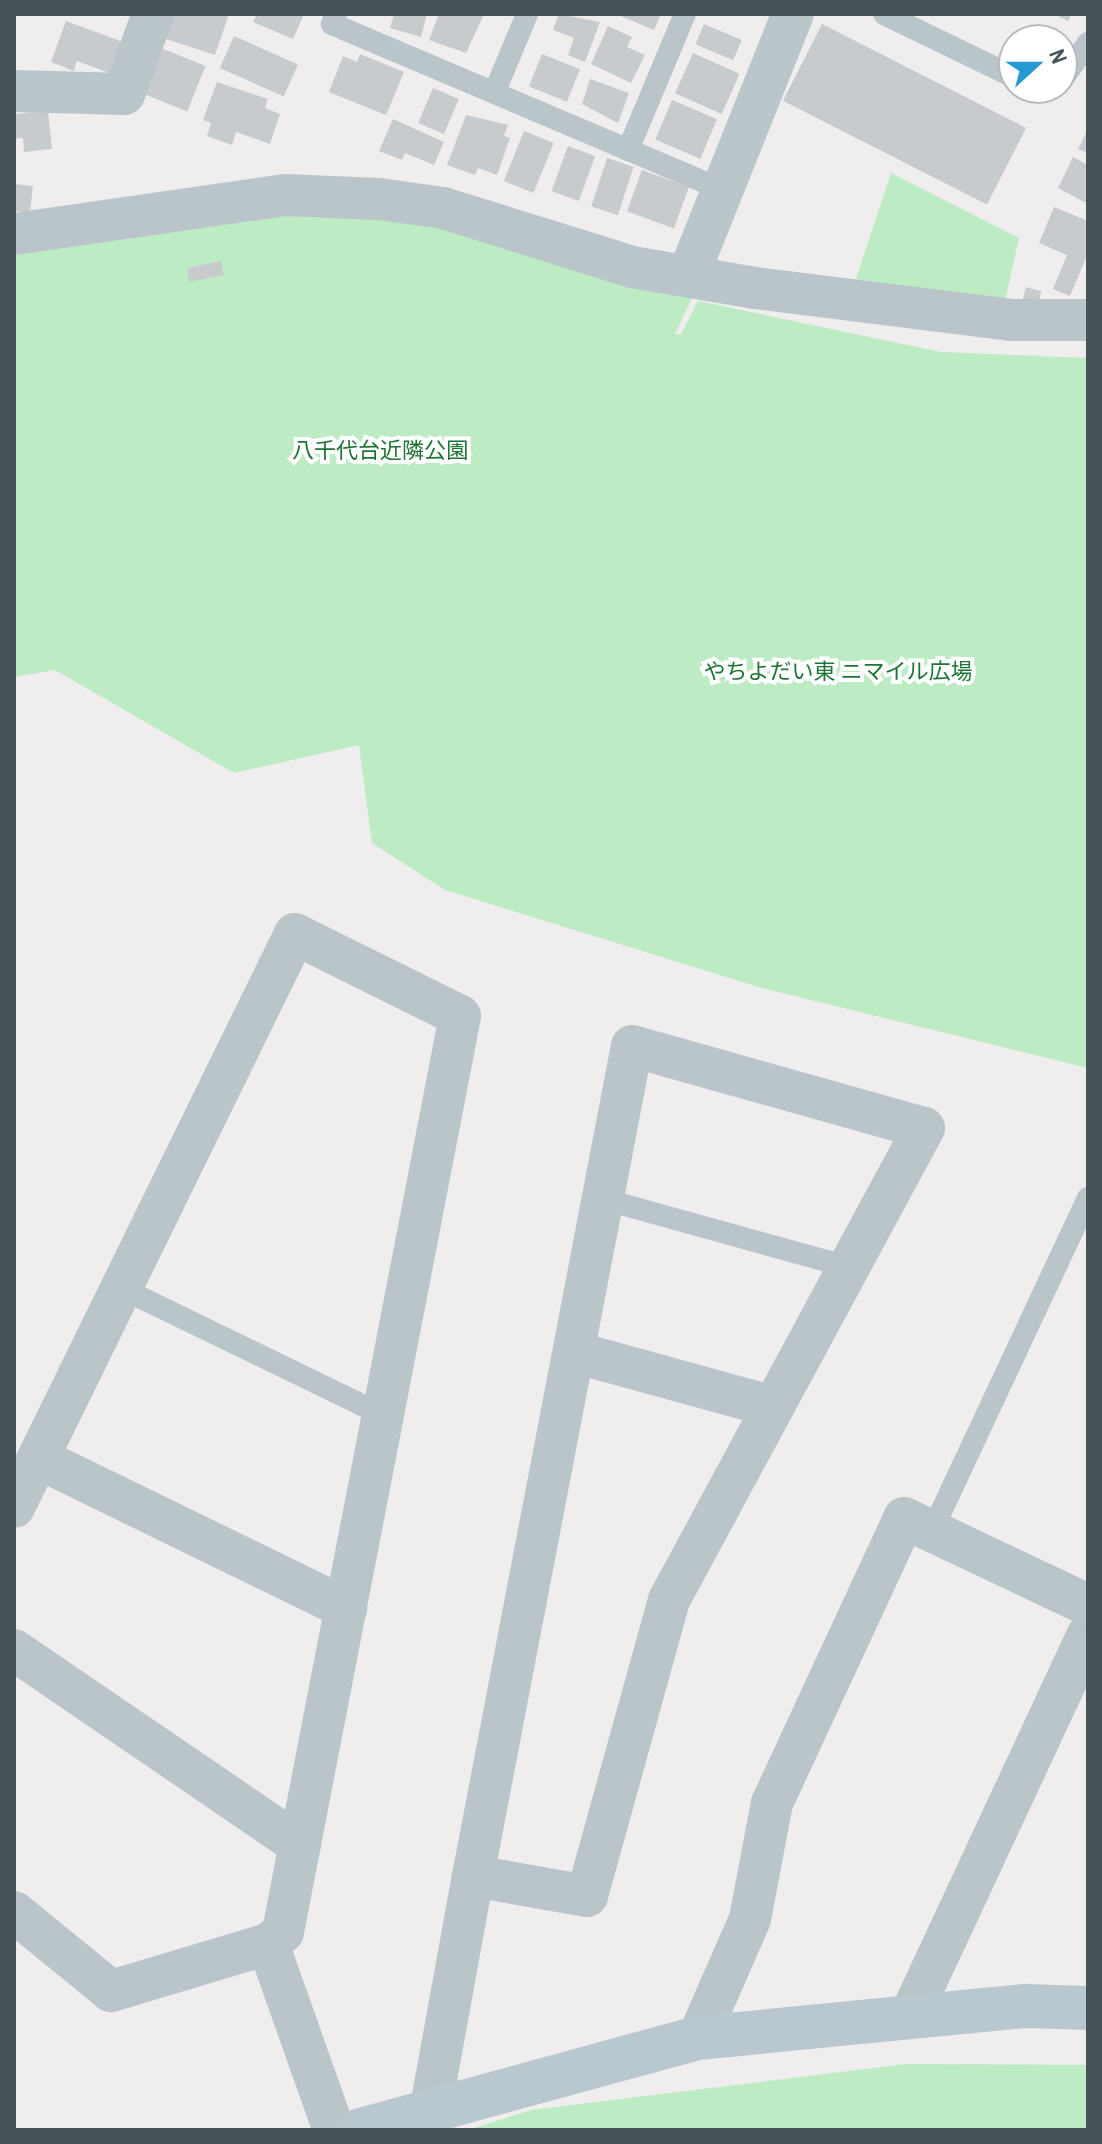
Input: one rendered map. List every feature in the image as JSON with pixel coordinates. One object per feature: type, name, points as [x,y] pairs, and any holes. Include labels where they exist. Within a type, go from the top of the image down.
[{"type":"street","points":[[14,91],[124,94],[153,14]]},
{"type":"street","points":[[688,276],[793,14]]},
{"type":"street","points":[[14,234],[285,195],[379,199],[443,208],[632,267],[1011,320],[1088,320]]},
{"type":"street","points":[[14,1507],[295,934],[460,1016],[283,1932],[268,1944],[111,1991],[14,1912]]},
{"type":"street","points":[[431,2107],[473,1876],[632,1046],[924,1128],[669,1600],[587,1896],[473,1876]]},
{"type":"street","points":[[574,1352],[773,1407]]},
{"type":"street","points":[[38,1458],[346,1608]]},
{"type":"street","points":[[698,2038],[750,1919],[772,1803],[904,1518],[1088,1605]]},
{"type":"street","points":[[910,2016],[1088,1634]]},
{"type":"street","points":[[14,1650],[300,1845]]},
{"type":"street","points":[[268,1944],[334,2130]]},
{"type":"street","points":[[361,2130],[431,2107],[698,2038],[1026,2006],[1088,2008]]},
{"type":"lane","points":[[336,14],[332,24],[723,190]]},
{"type":"lane","points":[[495,91],[527,14]]},
{"type":"lane","points":[[628,150],[685,14]]},
{"type":"lane","points":[[884,14],[998,69]]},
{"type":"lane","points":[[932,1531],[1088,1198]]},
{"type":"lane","points":[[603,1199],[849,1267]]},
{"type":"lane","points":[[121,1288],[383,1415]]},
{"type":"green space","points":[[891,173],[1019,238],[1005,301],[856,279]]},
{"type":"green space","points":[[292,208],[374,209],[693,296],[675,334],[681,334],[698,301],[941,352],[1088,358],[1088,1068],[762,988],[445,890],[372,843],[359,745],[234,773],[55,670],[14,677],[14,250]]},
{"type":"green space","points":[[906,2064],[1088,2065],[1088,2130],[468,2130],[531,2110]]},
{"type":"building","points":[[174,14],[229,14],[215,55],[166,39]]},
{"type":"building","points":[[257,14],[304,14],[293,39],[253,22]]},
{"type":"building","points":[[394,14],[427,14],[421,37],[390,28]]},
{"type":"building","points":[[439,14],[484,14],[466,53],[429,40]]},
{"type":"building","points":[[559,14],[600,22],[585,62],[568,55],[574,38],[553,30]]},
{"type":"building","points":[[616,14],[661,14],[654,30]]},
{"type":"building","points":[[1054,14],[1072,14],[1068,21]]},
{"type":"building","points":[[66,21],[123,42],[112,74],[77,61],[74,71],[51,62]]},
{"type":"building","points":[[704,24],[742,40],[733,60],[695,44]]},
{"type":"building","points":[[822,24],[1026,128],[987,205],[783,101]]},
{"type":"building","points":[[608,26],[632,37],[627,47],[645,55],[631,83],[591,64]]},
{"type":"building","points":[[234,36],[298,64],[284,96],[220,68]]},
{"type":"building","points":[[161,48],[206,66],[187,111],[143,93]]},
{"type":"building","points":[[693,53],[740,74],[722,114],[675,93]]},
{"type":"building","points":[[360,54],[404,72],[386,115],[329,92],[343,56],[357,62]]},
{"type":"building","points":[[542,54],[580,69],[567,102],[529,86]]},
{"type":"building","points":[[590,79],[629,93],[618,123],[582,104]]},
{"type":"building","points":[[217,82],[268,99],[265,108],[280,114],[270,144],[236,132],[232,145],[207,136],[211,123],[203,120]]},
{"type":"building","points":[[433,88],[459,99],[444,134],[418,123]]},
{"type":"building","points":[[672,100],[717,119],[700,159],[655,140]]},
{"type":"building","points":[[48,111],[52,149],[24,152],[23,138],[14,139],[14,114]]},
{"type":"building","points":[[466,115],[508,125],[504,136],[510,138],[497,175],[478,168],[475,175],[447,165]]},
{"type":"building","points":[[393,119],[444,142],[434,165],[405,153],[402,160],[379,151]]},
{"type":"building","points":[[1088,129],[1088,153],[1078,149]]},
{"type":"building","points":[[524,131],[554,143],[533,193],[504,181]]},
{"type":"building","points":[[568,146],[595,156],[579,201],[552,191]]},
{"type":"building","points":[[1073,157],[1088,165],[1088,204],[1058,188]]},
{"type":"building","points":[[607,158],[634,167],[618,215],[591,207]]},
{"type":"building","points":[[642,170],[689,187],[674,228],[627,211]]},
{"type":"building","points":[[14,184],[33,186],[30,213],[14,211]]},
{"type":"building","points":[[1054,207],[1088,221],[1088,253],[1070,296],[1053,289],[1067,255],[1039,243]]},
{"type":"building","points":[[221,261],[224,275],[190,282],[187,268]]},
{"type":"building","points":[[1026,287],[1041,291],[1038,304],[1023,300]]},
{"type":"park label","name":"八千代台近隣公園","points":[[380,451]]},
{"type":"park label","name":"やちよだい東 ニマイル広場","points":[[838,672]]}]
